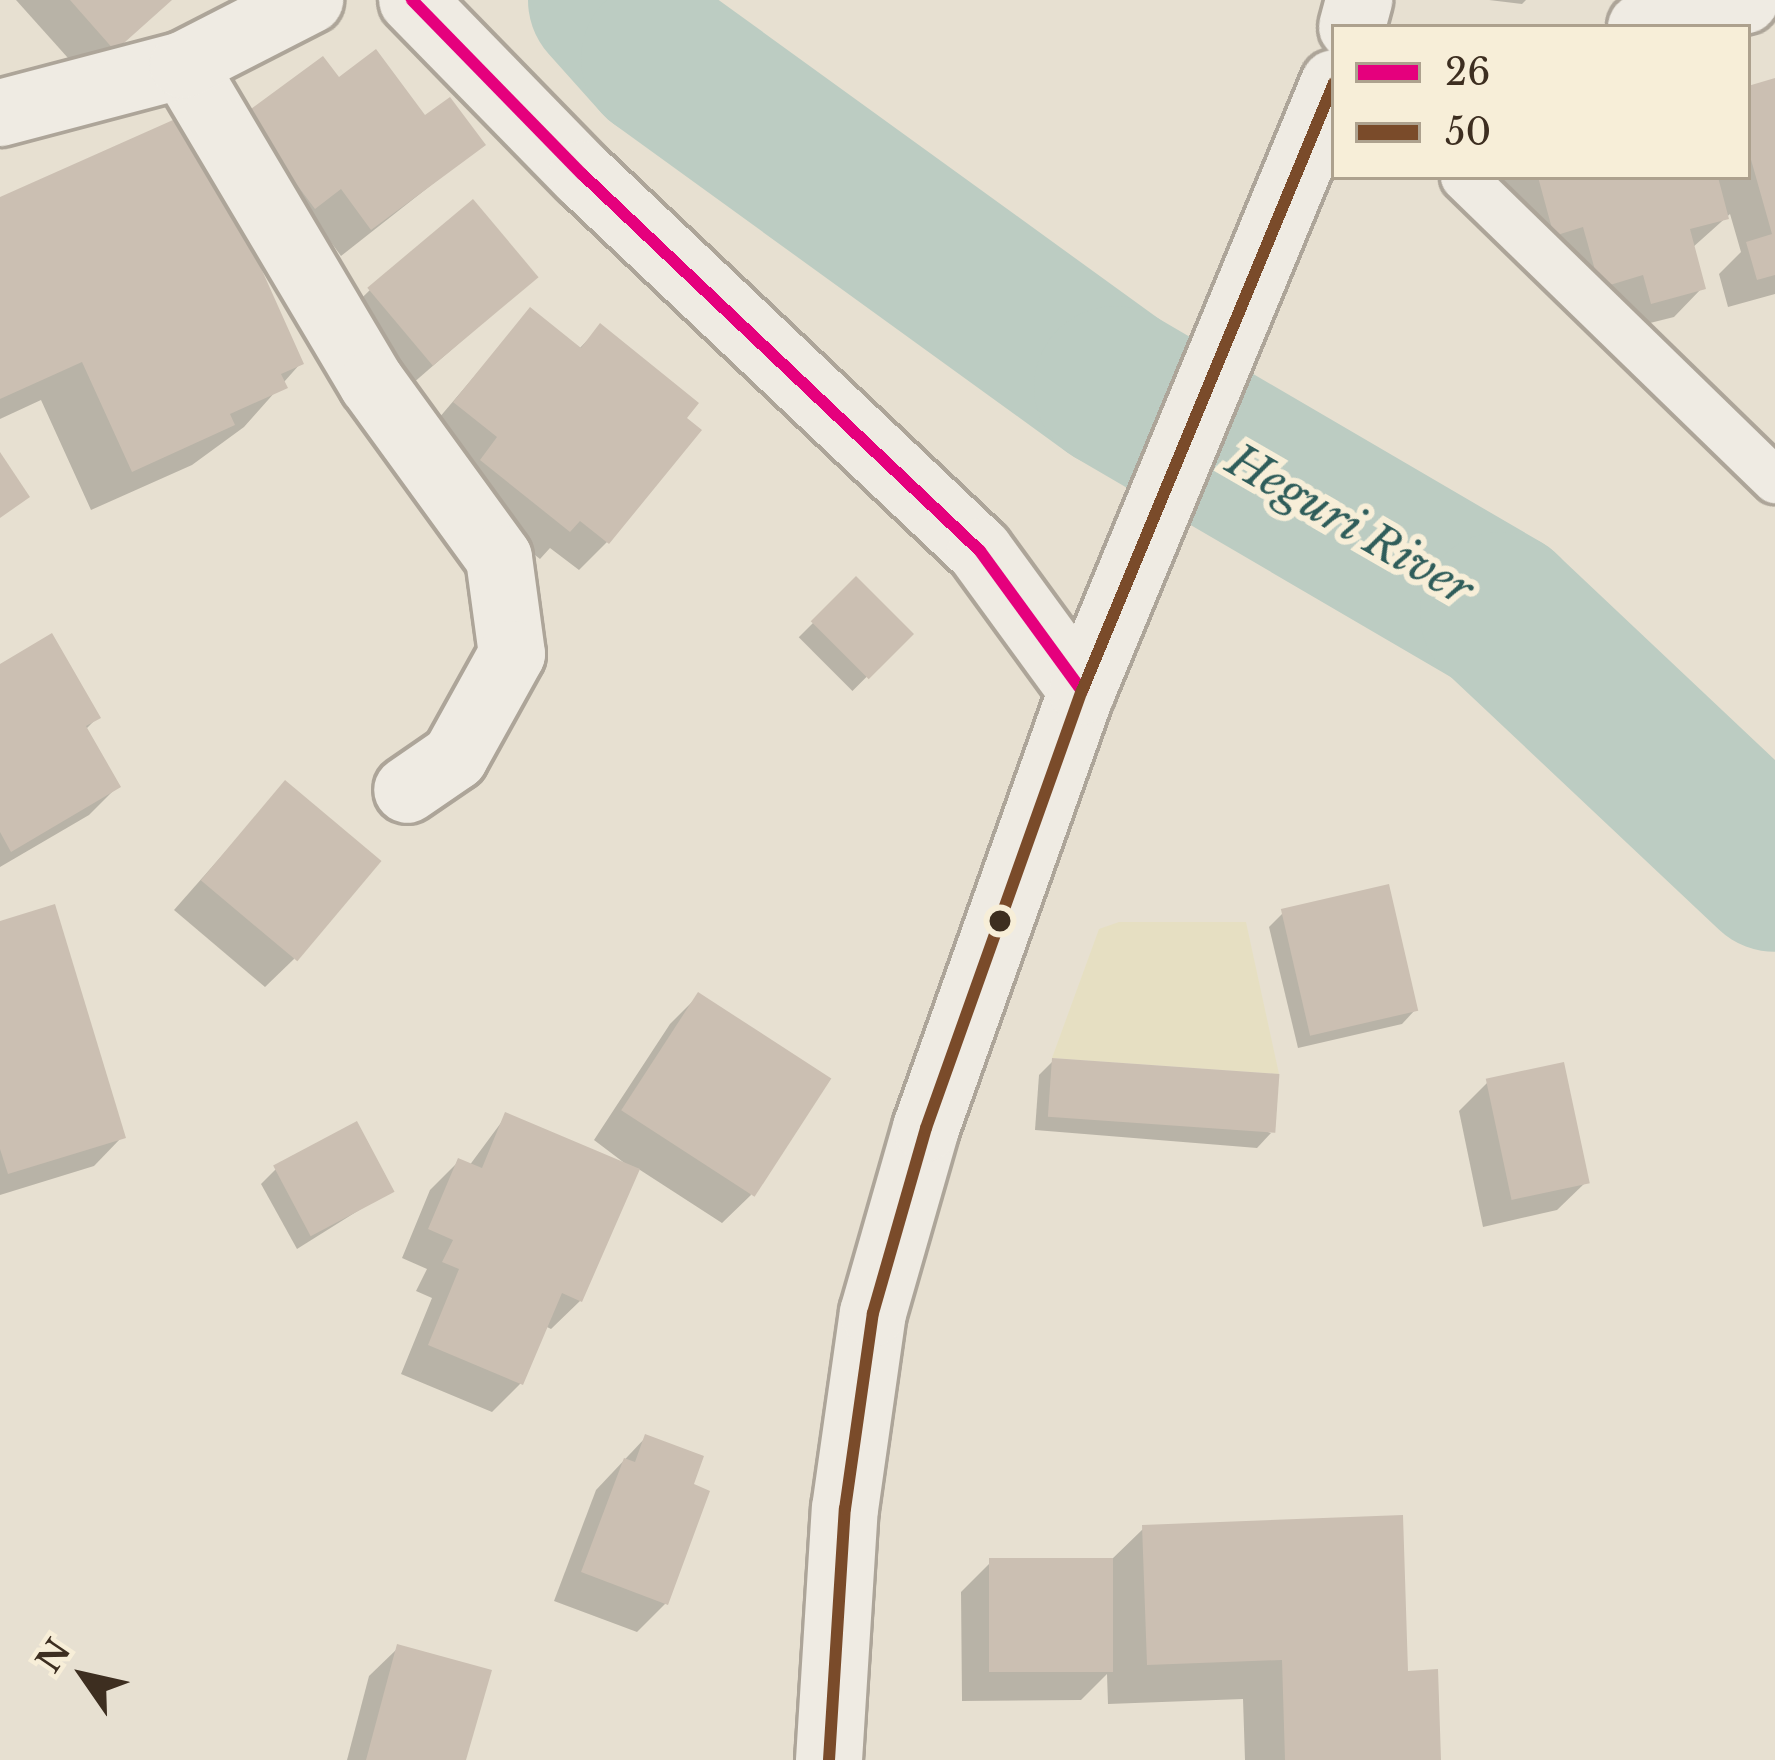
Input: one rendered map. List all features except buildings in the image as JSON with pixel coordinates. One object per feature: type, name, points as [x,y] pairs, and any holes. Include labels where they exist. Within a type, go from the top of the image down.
[{"type":"street","points":[[0,113],[183,65],[310,0]]},
{"type":"street","points":[[412,0],[581,174],[980,550],[1082,691]]},
{"type":"street","points":[[1653,24],[1745,0]]},
{"type":"street","points":[[183,65],[372,382],[499,558],[512,654],[455,757],[407,790]]},
{"type":"street","points":[[829,1760],[845,1509],[873,1313],[988,935],[1082,691],[1331,92]]},
{"type":"lane","points":[[1466,180],[1775,480]]},
{"type":"shaded area","points":[[1119,922],[1246,922],[1279,1074],[1052,1058],[1099,929]]},
{"type":"waterway","name":"Heguri River","points":[[609,0],[662,59],[1115,387],[1501,613],[1775,871]]},
{"type":"transit line","name":"26","points":[[412,0],[582,174],[980,551],[1082,691]]},
{"type":"transit line","name":"50","points":[[829,1760],[845,1509],[873,1313],[926,1128],[1082,691],[1331,90]]}]
